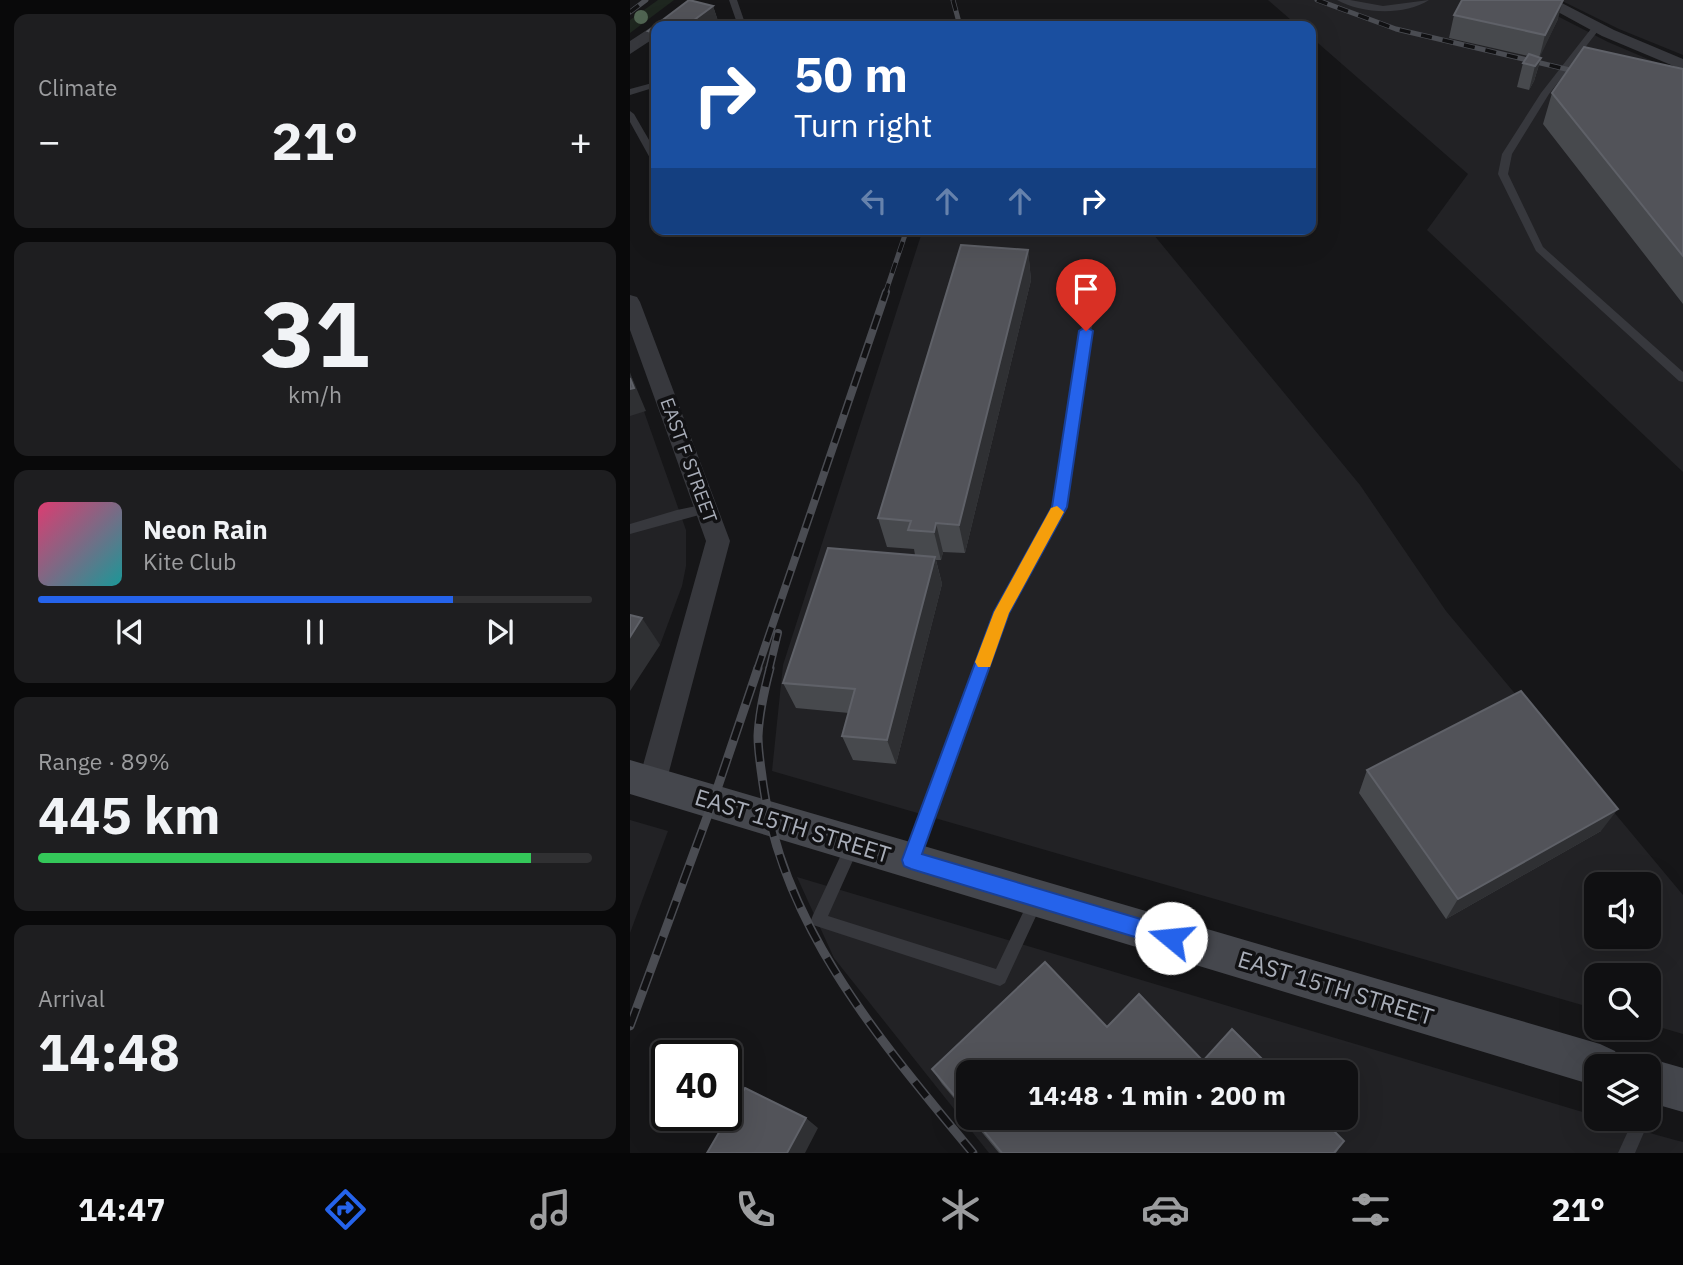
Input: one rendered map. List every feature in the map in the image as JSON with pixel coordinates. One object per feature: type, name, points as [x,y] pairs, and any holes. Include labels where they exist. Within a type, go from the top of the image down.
[{"type":"street","points":[[1544,0],[1683,65]]},
{"type":"street","points":[[630,49],[651,33]]},
{"type":"street","name":"EAST F STREET","points":[[630,302],[718,541],[641,780]]},
{"type":"street","name":"EAST 15TH STREET","points":[[641,780],[1584,1061]]},
{"type":"street","points":[[1661,1084],[1683,1090]]},
{"type":"lane","points":[[733,0],[740,21]]},
{"type":"lane","points":[[1341,0],[1382,10],[1403,9],[1425,0]]},
{"type":"lane","points":[[1597,27],[1545,93],[1507,154],[1503,174],[1539,249],[1683,378]]},
{"type":"lane","points":[[630,92],[651,86]]},
{"type":"lane","points":[[630,114],[651,151]]},
{"type":"lane","points":[[911,860],[1002,612],[1059,507],[1090,306]]},
{"type":"lane","points":[[630,529],[677,514],[706,509]]},
{"type":"lane","points":[[854,843],[818,920],[1000,978],[1037,898]]},
{"type":"lane","points":[[1626,1153],[1637,1131]]},
{"type":"shaded area","points":[[658,0],[674,0],[630,33],[630,20]]},
{"type":"shaded area","points":[[1268,0],[1526,0],[1608,42],[1683,74],[1683,472],[1427,230],[1468,174],[1316,41],[1316,21],[1292,21]]},
{"type":"shaded area","points":[[1560,0],[1683,0],[1683,55],[1619,29]]},
{"type":"shaded area","points":[[921,235],[1154,235],[1360,485],[1446,611],[1683,895],[1683,1034],[1661,1028],[1661,963],[1584,963],[1584,1006],[772,771],[783,665]]},
{"type":"shaded area","points":[[630,372],[686,530],[686,566],[682,586],[660,645],[630,637]]},
{"type":"shaded area","points":[[630,820],[668,831],[630,933]]},
{"type":"shaded area","points":[[797,877],[1584,1112],[1584,1131],[1643,1131],[1683,1142],[1683,1153],[989,1153],[971,1130],[1358,1130],[1358,1060],[956,1060],[956,1111],[834,958]]},
{"type":"building","points":[[689,0],[713,6],[693,21],[661,21]]},
{"type":"building","points":[[1462,0],[1563,0],[1545,35],[1454,15]]},
{"type":"building","points":[[1584,47],[1683,69],[1683,256],[1552,93]]},
{"type":"building","points":[[1529,54],[1541,58],[1535,66],[1523,63]]},
{"type":"building","points":[[961,245],[1028,250],[959,525],[936,523],[934,532],[908,530],[911,521],[878,518]]},
{"type":"building","points":[[828,548],[935,557],[887,740],[842,736],[855,689],[783,683]]},
{"type":"building","points":[[630,615],[642,618],[630,637]]},
{"type":"building","points":[[1521,691],[1618,809],[1458,899],[1367,770]]},
{"type":"building","points":[[1045,962],[1107,1027],[1139,994],[1202,1060],[956,1060],[956,1098],[932,1069]]},
{"type":"building","points":[[1232,1029],[1263,1060],[1204,1060]]},
{"type":"building","points":[[745,1088],[806,1118],[787,1153],[707,1153],[720,1131],[742,1131],[742,1093]]},
{"type":"building","points":[[983,1130],[1333,1130],[1344,1141],[1334,1153],[1002,1153]]},
{"type":"railway","points":[[630,12],[646,0]]},
{"type":"railway","points":[[953,0],[959,21]]},
{"type":"railway","points":[[1317,0],[1396,29],[1587,74]]},
{"type":"railway","points":[[885,294],[905,235]]},
{"type":"railway","points":[[757,670],[886,292]]},
{"type":"railway","points":[[769,670],[778,633]]},
{"type":"railway","points":[[630,1026],[713,801],[758,668]]},
{"type":"railway","points":[[770,668],[759,719],[759,754],[774,837],[792,888],[815,936],[872,1027],[973,1153]]},
{"type":"slow traffic","points":[[984,662],[1002,612],[1057,512]]},
{"type":"route","points":[[1086,331],[1059,507],[1002,612],[911,860],[1171,938]]}]
